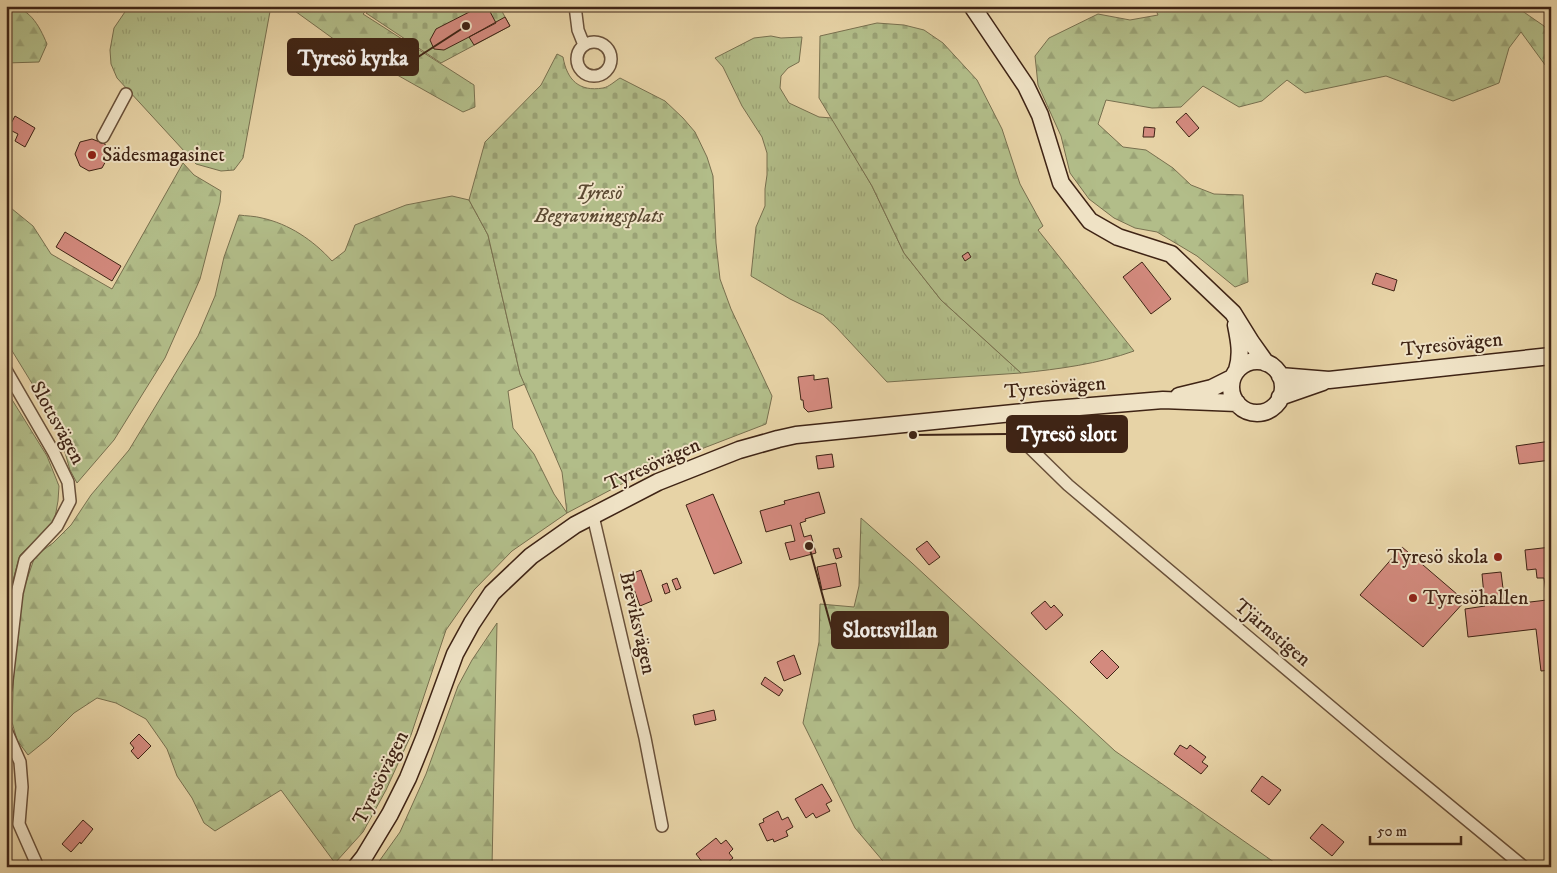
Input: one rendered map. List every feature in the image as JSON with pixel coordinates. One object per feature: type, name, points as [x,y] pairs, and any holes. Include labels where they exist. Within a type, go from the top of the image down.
[{"type":"main road","points":[[972,6],[1026,86],[1040,116],[1061,183],[1090,221],[1118,237],[1171,254],[1233,312],[1266,363],[1276,370],[1280,376],[1283,384],[1280,398]]},
{"type":"main road","points":[[1233,312],[1240,344],[1240,360],[1231,389],[1237,403]]},
{"type":"main road","name":"Tyresövägen","points":[[1280,376],[1329,380],[1551,356]]},
{"type":"main road","name":"Tyresövägen","points":[[1162,400],[1212,388],[1235,374],[1246,363],[1252,361],[1266,363]]},
{"type":"main road","name":"Tyresövägen","points":[[356,867],[390,814],[408,778],[455,654],[472,623],[492,593],[531,556],[575,525],[658,482],[739,450],[778,438],[796,435],[1162,400],[1237,403],[1240,407],[1251,412],[1259,413],[1272,408],[1280,398],[1329,380]]},
{"type":"street","points":[[575,6],[578,30],[584,45]]},
{"type":"street","points":[[102,137],[126,94]]},
{"type":"street","name":"Slottsvägen","points":[[6,370],[54,452],[68,482],[70,501],[57,526],[25,560],[17,593],[6,689]]},
{"type":"street","name":"Tjärnstigen","points":[[1016,413],[1022,440],[1068,485],[1381,750],[1524,867]]},
{"type":"street","name":"Breviksvägen","points":[[593,516],[645,738],[662,826]]},
{"type":"street","points":[[6,730],[20,762],[22,787],[20,824],[38,867]]},
{"type":"green space","points":[[6,6],[21,9],[37,24],[47,44],[39,62],[6,63]]},
{"type":"green space","points":[[129,6],[271,6],[243,158],[234,170],[221,171],[196,164],[117,78],[111,64],[110,50],[114,28]]},
{"type":"green space","points":[[288,6],[371,6],[363,14],[474,85],[475,107],[463,112],[335,40]]},
{"type":"green space","points":[[374,6],[499,6],[510,26],[441,63],[366,13]]},
{"type":"green space","points":[[1154,6],[1515,6],[1544,26],[1551,35],[1551,73],[1521,32],[1509,48],[1499,83],[1453,101],[1386,76],[1305,93],[1287,80],[1262,101],[1239,107],[1203,86],[1181,107],[1152,108],[1106,100],[1098,124],[1123,147],[1146,150],[1173,168],[1191,185],[1214,194],[1243,195],[1248,282],[1235,287],[1197,256],[1157,232],[1135,228],[1114,218],[1089,199],[1070,173],[1061,136],[1038,85],[1035,56],[1049,38],[1098,14],[1130,20],[1158,15]]},
{"type":"green space","points":[[877,23],[904,25],[924,30],[943,43],[977,80],[1002,129],[1020,184],[1043,226],[1038,230],[1134,351],[1092,363],[1021,373],[941,300],[904,253],[872,186],[819,98],[820,36]]},
{"type":"green space","points":[[771,36],[781,38],[802,37],[799,62],[788,68],[781,76],[780,88],[789,103],[819,117],[832,118],[872,186],[904,253],[941,300],[1021,373],[887,382],[823,315],[790,299],[751,276],[756,227],[765,206],[767,153],[762,137],[742,106],[723,67],[715,58],[754,38]]},
{"type":"green space","name":"Tyresö Begravningsplats","points":[[557,54],[563,57],[571,78],[581,86],[595,89],[603,88],[620,78],[665,101],[695,132],[707,157],[713,176],[716,243],[720,279],[731,309],[772,396],[766,424],[652,468],[567,513],[562,472],[520,374],[488,235],[469,200],[485,142],[541,85]]},
{"type":"green space","points":[[183,163],[194,175],[221,191],[220,202],[200,279],[165,358],[114,440],[77,483],[70,470],[60,435],[44,403],[6,341],[6,204],[33,226],[51,254],[112,289]]},
{"type":"green space","points":[[452,196],[469,200],[488,235],[520,374],[525,384],[508,391],[513,428],[534,454],[554,494],[567,513],[512,551],[474,590],[446,630],[411,735],[386,790],[363,832],[335,863],[281,790],[215,831],[204,823],[192,798],[177,776],[167,749],[146,719],[116,703],[97,698],[74,713],[49,738],[28,755],[17,740],[12,722],[14,663],[22,594],[35,556],[53,543],[71,525],[91,495],[129,450],[198,336],[215,296],[224,257],[239,215],[253,216],[282,224],[309,240],[332,261],[345,251],[355,225],[406,205]]},
{"type":"green space","points":[[6,390],[47,456],[59,486],[54,523],[20,555],[8,598],[6,616]]},
{"type":"green space","points":[[861,518],[1115,751],[1281,867],[888,867],[855,828],[803,723],[819,642],[820,604],[854,607],[859,586]]},
{"type":"green space","points":[[497,623],[492,867],[375,867],[400,832],[426,774],[458,686],[472,660]]},
{"type":"building","points":[[29,6],[42,6],[38,12]]},
{"type":"building","points":[[481,6],[487,6],[496,23],[444,50],[434,49],[430,40],[436,29]]},
{"type":"building","points":[[505,17],[510,26],[474,45],[469,37]]},
{"type":"building","points":[[1186,113],[1199,128],[1189,137],[1176,122]]},
{"type":"building","points":[[15,116],[35,128],[25,147],[15,141],[18,134],[8,129]]},
{"type":"building","points":[[1144,127],[1155,128],[1154,137],[1143,137]]},
{"type":"building","name":"Sädesmagasinet","points":[[92,139],[105,144],[108,157],[102,168],[89,171],[80,166],[75,154],[80,142]]},
{"type":"building","points":[[65,232],[121,266],[112,281],[56,247]]},
{"type":"building","points":[[968,252],[971,257],[965,261],[962,256]]},
{"type":"building","points":[[1142,262],[1171,299],[1151,314],[1123,277]]},
{"type":"building","points":[[1376,273],[1397,280],[1394,291],[1372,284]]},
{"type":"building","points":[[814,375],[814,380],[828,378],[832,408],[808,412],[804,408],[798,377]]},
{"type":"building","points":[[1551,441],[1551,460],[1519,464],[1516,446]]},
{"type":"building","points":[[832,454],[834,467],[818,469],[816,456]]},
{"type":"building","points":[[819,492],[825,513],[805,519],[806,521],[800,523],[804,537],[811,535],[816,553],[790,560],[785,543],[795,541],[791,525],[766,532],[760,511],[785,504],[784,501]]},
{"type":"building","points":[[713,494],[742,563],[714,574],[686,505]]},
{"type":"building","points":[[927,541],[940,557],[929,565],[916,549]]},
{"type":"building","name":"Tyresöhallen","points":[[1402,547],[1465,601],[1423,647],[1360,595]]},
{"type":"building","name":"Tyresö skola","points":[[1551,547],[1551,670],[1541,671],[1536,629],[1468,637],[1465,609],[1485,606],[1482,574],[1501,572],[1505,605],[1547,600],[1544,578],[1537,578],[1536,569],[1527,570],[1525,550]]},
{"type":"building","points":[[839,548],[842,557],[836,559],[833,549]]},
{"type":"building","points":[[836,563],[841,586],[822,590],[817,567]]},
{"type":"building","points":[[641,570],[652,601],[640,606],[629,575]]},
{"type":"building","points":[[677,578],[681,588],[676,590],[672,580]]},
{"type":"building","points":[[667,583],[670,592],[665,594],[662,585]]},
{"type":"building","points":[[1045,601],[1051,608],[1054,605],[1063,615],[1046,630],[1031,613]]},
{"type":"building","points":[[1102,650],[1119,667],[1107,679],[1090,662]]},
{"type":"building","points":[[794,655],[801,674],[784,681],[777,662]]},
{"type":"building","points":[[765,677],[783,690],[779,696],[761,684]]},
{"type":"building","points":[[714,710],[716,720],[695,725],[693,715]]},
{"type":"building","points":[[139,734],[151,746],[138,759],[131,751],[134,748],[130,743]]},
{"type":"building","points":[[1180,745],[1187,749],[1190,745],[1206,757],[1202,762],[1208,766],[1201,774],[1174,754]]},
{"type":"building","points":[[1262,776],[1281,790],[1269,805],[1251,791]]},
{"type":"building","points":[[822,784],[832,801],[826,804],[830,811],[816,818],[813,813],[806,818],[795,799]]},
{"type":"building","points":[[778,811],[782,820],[788,817],[793,827],[786,831],[788,836],[774,842],[773,839],[767,841],[759,824],[764,822],[763,819]]},
{"type":"building","points":[[83,820],[93,829],[81,844],[80,842],[71,852],[62,844]]},
{"type":"building","points":[[1322,824],[1344,842],[1332,856],[1310,838]]},
{"type":"building","points":[[716,838],[721,844],[726,840],[733,849],[729,853],[733,858],[722,867],[717,864],[714,867],[706,867],[696,854]]},
{"type":"place","name":"Tyresö kyrka","points":[[466,26]]},
{"type":"place","name":"Sädesmagasinet","points":[[92,155]]},
{"type":"place","name":"Tyresö slott","points":[[913,435]]},
{"type":"place","name":"Slottsvillan","points":[[809,546]]},
{"type":"place","name":"Tyresö skola","points":[[1498,557]]},
{"type":"place","name":"Tyresöhallen","points":[[1413,598]]}]
